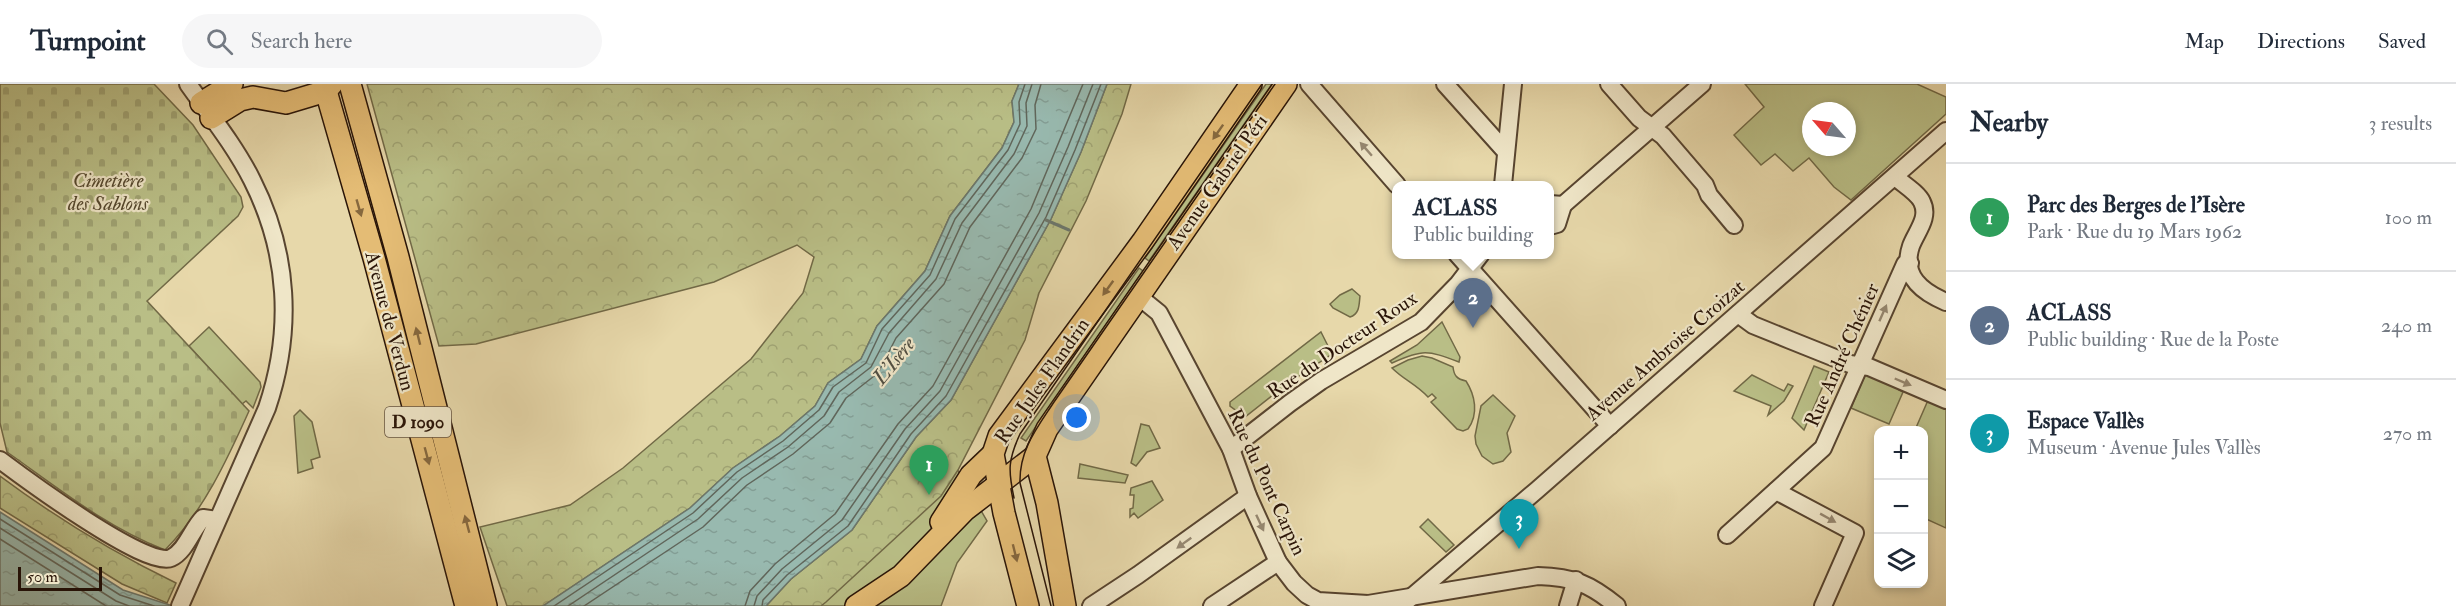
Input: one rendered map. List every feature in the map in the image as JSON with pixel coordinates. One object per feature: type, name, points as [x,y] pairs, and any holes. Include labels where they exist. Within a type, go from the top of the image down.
[{"type":"main road","points":[[206,110],[232,84]]},
{"type":"main road","name":"Avenue de Verdun","points":[[350,84],[388,223],[469,591]]},
{"type":"main road","name":"Avenue Gabriel Péri","points":[[1143,241],[1251,84]]},
{"type":"main road","name":"Avenue Gabriel Péri","points":[[1143,288],[1286,84]]},
{"type":"main road","points":[[206,110],[253,97],[286,103],[329,86],[339,94],[364,170],[388,223]]},
{"type":"main road","name":"Avenue de Verdun","points":[[329,86],[380,281],[469,591]]},
{"type":"main road","name":"Rue Jules Flandrin","points":[[993,454],[999,436],[1143,241]]},
{"type":"main road","name":"Rue Jules Flandrin","points":[[1065,606],[1047,503],[1035,456],[1061,405],[1143,288]]},
{"type":"main road","points":[[932,541],[947,511],[971,475],[993,454],[1006,478],[1028,606]]},
{"type":"main road","points":[[856,606],[901,576],[932,541],[965,510],[1035,456]]},
{"type":"main road","points":[[1006,478],[1029,484],[1058,574]]},
{"type":"main road","name":"D 1090","points":[[469,591],[486,606]]},
{"type":"street","points":[[180,606],[254,439],[274,387],[282,350],[284,303],[283,277],[274,232],[253,181],[188,84]]},
{"type":"street","points":[[1309,84],[1393,181]]},
{"type":"street","points":[[1444,84],[1506,152]]},
{"type":"street","points":[[1503,181],[1513,84]]},
{"type":"street","points":[[1609,84],[1639,118],[1663,136],[1705,185],[1709,195],[1734,225]]},
{"type":"street","points":[[1554,225],[1557,224],[1556,205],[1652,129],[1702,84]]},
{"type":"street","name":"Avenue Ambroise Croizat","points":[[1406,602],[1946,131]]},
{"type":"street","name":"Rue André Chénier","points":[[1727,535],[1824,448],[1905,264],[1910,263],[1911,246],[1924,219],[1922,201],[1895,177]]},
{"type":"street","points":[[1460,259],[1610,426]]},
{"type":"street","name":"Rue du Docteur Roux","points":[[1231,450],[1321,381],[1421,322],[1471,270],[1478,259]]},
{"type":"street","points":[[1910,263],[1917,285],[1946,302]]},
{"type":"street","name":"Rue du Pont Carpin","points":[[1143,288],[1231,450],[1248,496],[1278,562],[1294,583],[1318,601],[1368,604],[1406,602],[1474,585],[1531,576],[1563,577],[1576,580]]},
{"type":"street","points":[[1738,314],[1753,325],[1850,364],[1869,367],[1946,400]]},
{"type":"street","points":[[0,460],[97,526],[161,559],[171,558],[180,550],[203,518],[217,520]]},
{"type":"street","points":[[1776,491],[1855,533],[1823,606]]},
{"type":"street","points":[[1091,606],[1248,496]]},
{"type":"street","points":[[1456,559],[1454,568],[1456,575],[1474,585]]},
{"type":"street","points":[[1212,606],[1278,562]]},
{"type":"street","points":[[1568,606],[1576,580],[1599,592],[1617,606]]},
{"type":"green space","name":"Cimetière des Sablons","points":[[0,84],[154,84],[193,125],[241,197],[243,207],[238,216],[147,301],[249,411],[213,485],[191,519],[165,550],[143,541],[103,518],[7,452],[0,423]]},
{"type":"green space","points":[[367,84],[1019,84],[1012,101],[1014,122],[1002,148],[950,216],[925,271],[877,326],[861,359],[828,383],[815,406],[780,436],[733,468],[690,508],[543,606],[507,606],[480,527],[570,505],[623,468],[751,359],[803,293],[814,257],[797,245],[714,282],[476,344],[439,346]]},
{"type":"green space","points":[[1107,84],[1131,84],[1122,114],[1086,201],[1039,293],[1025,340],[958,470],[941,496],[821,606],[766,606],[791,579],[852,530],[916,437],[951,400],[1051,219],[1081,152]]},
{"type":"green space","points":[[1266,84],[1272,84],[1149,261],[1145,258]]},
{"type":"green space","points":[[1745,84],[1917,84],[1946,97],[1946,114],[1851,200],[1834,187],[1809,158],[1793,171],[1775,154],[1761,165],[1734,135],[1764,107]]},
{"type":"green space","points":[[1139,268],[1143,271],[1026,441],[1021,438]]},
{"type":"green space","points":[[1352,289],[1360,296],[1357,311],[1350,317],[1330,304],[1340,295]]},
{"type":"green space","points":[[1442,322],[1460,357],[1459,362],[1432,353],[1418,353],[1392,363],[1390,361],[1417,345]]},
{"type":"green space","points":[[209,327],[260,382],[261,387],[253,408],[246,401],[242,404],[189,346]]},
{"type":"green space","points":[[1321,332],[1332,354],[1287,384],[1245,417],[1230,406],[1230,402]]},
{"type":"green space","points":[[1422,356],[1453,367],[1456,377],[1466,381],[1475,405],[1474,417],[1468,429],[1463,431],[1457,429],[1431,402],[1436,398],[1432,394],[1428,397],[1392,368]]},
{"type":"green space","points":[[1814,366],[1829,372],[1804,430],[1792,418]]},
{"type":"green space","points":[[1866,373],[1901,387],[1899,390],[1903,392],[1889,424],[1851,408]]},
{"type":"green space","points":[[1752,375],[1784,391],[1788,384],[1793,386],[1784,401],[1768,415],[1771,406],[1734,391]]},
{"type":"green space","points":[[1493,395],[1515,416],[1507,433],[1511,452],[1503,461],[1493,464],[1482,456],[1475,436],[1481,406]]},
{"type":"green space","points":[[1929,398],[1946,405],[1946,528],[1928,520],[1928,426],[1917,426]]},
{"type":"green space","points":[[300,410],[312,422],[320,457],[311,460],[313,468],[298,473],[294,416]]},
{"type":"green space","points":[[1141,424],[1149,426],[1160,448],[1147,452],[1136,466],[1131,463]]},
{"type":"green space","points":[[934,429],[987,521],[957,563],[941,606],[775,606],[864,526]]},
{"type":"green space","points":[[1080,464],[1128,475],[1125,483],[1078,478]]},
{"type":"green space","points":[[0,476],[85,534],[176,583],[167,603],[122,584],[0,508]]},
{"type":"green space","points":[[1152,481],[1163,500],[1138,518],[1134,513],[1130,517],[1134,495],[1130,495],[1131,488]]},
{"type":"green space","points":[[1428,519],[1454,545],[1446,552],[1420,527]]},
{"type":"water","name":"L'Isère","points":[[1019,84],[1107,84],[1081,152],[1051,219],[951,400],[916,437],[852,530],[791,579],[766,606],[543,606],[690,508],[733,468],[780,436],[815,406],[828,383],[861,359],[877,326],[925,271],[950,216],[1002,148],[1014,122],[1012,101]]},
{"type":"water","points":[[0,512],[123,590],[173,606],[0,606]]},
{"type":"waterway","points":[[1046,220],[1069,230]]},
{"type":"tram line","points":[[1014,498],[1010,465],[1020,434],[1262,84]]},
{"type":"tram line","points":[[1051,606],[1020,483],[1022,460],[1030,440],[1275,84]]},
{"type":"place","name":"ACLASS","points":[[1473,328]]},
{"type":"place","name":"Parc des Berges de l'Isère","points":[[929,495]]},
{"type":"place","name":"Espace Vallès","points":[[1519,549]]}]
